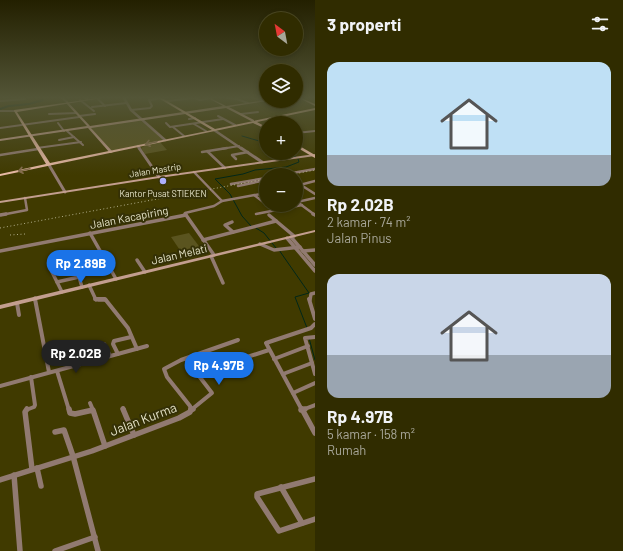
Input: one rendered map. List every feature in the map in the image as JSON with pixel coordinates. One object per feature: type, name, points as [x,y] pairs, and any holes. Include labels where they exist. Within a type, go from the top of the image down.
[{"type":"main road","points":[[85,124],[111,152]]},
{"type":"main road","points":[[0,140],[117,124]]},
{"type":"main road","points":[[205,124],[214,130]]},
{"type":"main road","points":[[0,175],[241,124]]},
{"type":"main road","points":[[22,125],[49,165]]},
{"type":"main road","points":[[303,150],[314,155]]},
{"type":"main road","name":"Jalan Mastrip","points":[[0,202],[314,155]]},
{"type":"main road","name":"Jalan Melati","points":[[0,307],[315,231]]},
{"type":"street","points":[[0,128],[30,124]]},
{"type":"street","points":[[59,124],[65,131],[83,145]]},
{"type":"street","points":[[145,124],[165,140]]},
{"type":"street","points":[[167,124],[184,136]]},
{"type":"street","points":[[173,127],[194,124],[206,131]]},
{"type":"street","points":[[214,130],[262,162]]},
{"type":"street","points":[[303,132],[315,131]]},
{"type":"street","points":[[59,140],[74,137]]},
{"type":"street","points":[[0,155],[80,142]]},
{"type":"street","points":[[138,146],[159,177]]},
{"type":"street","points":[[202,152],[239,146]]},
{"type":"street","points":[[207,152],[225,168]]},
{"type":"street","points":[[236,159],[232,155],[248,152]]},
{"type":"street","points":[[49,165],[65,192]]},
{"type":"street","points":[[303,172],[315,170]]},
{"type":"street","points":[[303,173],[315,170]]},
{"type":"street","points":[[196,173],[222,201]]},
{"type":"street","points":[[230,184],[259,180]]},
{"type":"street","points":[[238,186],[259,181]]},
{"type":"street","points":[[303,184],[315,181]]},
{"type":"street","points":[[303,186],[315,194]]},
{"type":"street","name":"Jalan Kacapiring","points":[[0,251],[186,215],[185,213],[214,206],[222,201],[259,194]]},
{"type":"street","points":[[254,195],[259,199]]},
{"type":"street","points":[[0,214],[27,210],[25,198]]},
{"type":"street","points":[[303,200],[315,198]]},
{"type":"street","points":[[303,206],[314,214]]},
{"type":"street","points":[[256,214],[264,212]]},
{"type":"street","points":[[186,215],[213,256],[220,279],[223,283]]},
{"type":"street","points":[[268,215],[276,221],[315,265]]},
{"type":"street","points":[[203,240],[255,228],[276,221]]},
{"type":"street","points":[[232,222],[225,225],[233,232]]},
{"type":"street","points":[[90,234],[104,257],[113,280]]},
{"type":"street","points":[[291,237],[295,248],[315,271]]},
{"type":"street","points":[[260,244],[265,249],[279,250],[300,247]]},
{"type":"street","points":[[303,251],[315,250]]},
{"type":"street","points":[[84,264],[104,257]]},
{"type":"street","points":[[136,260],[145,272]]},
{"type":"street","points":[[62,292],[50,268],[68,264]]},
{"type":"street","points":[[75,269],[82,287]]},
{"type":"street","points":[[57,282],[79,277]]},
{"type":"street","points":[[89,285],[96,300],[106,300],[114,312],[123,320],[137,349]]},
{"type":"street","points":[[315,293],[311,294],[309,298],[314,308],[315,319]]},
{"type":"street","points":[[35,298],[49,372]]},
{"type":"street","points":[[17,302],[19,314]]},
{"type":"street","points":[[315,324],[266,343],[315,434]]},
{"type":"street","points":[[300,331],[311,339],[308,346],[315,374]]},
{"type":"street","points":[[118,354],[114,341],[131,336]]},
{"type":"street","name":"Jalan Kurma","points":[[0,480],[105,446],[179,418],[191,410],[190,406],[163,371],[186,358],[238,340]]},
{"type":"street","points":[[104,344],[110,356]]},
{"type":"street","points":[[0,386],[147,346]]},
{"type":"street","points":[[274,359],[308,346]]},
{"type":"street","points":[[219,366],[269,350]]},
{"type":"street","points":[[186,358],[212,393],[191,410]]},
{"type":"street","points":[[283,374],[312,363]]},
{"type":"street","points":[[57,371],[70,413],[74,414],[93,410]]},
{"type":"street","points":[[31,378],[35,405],[34,407],[26,409],[25,412],[34,468],[41,486]]},
{"type":"street","points":[[293,393],[315,384]]},
{"type":"street","points":[[90,403],[105,446]]},
{"type":"street","points":[[301,410],[315,405]]},
{"type":"street","points":[[123,408],[134,435]]},
{"type":"street","points":[[55,432],[64,429],[73,456],[98,551]]},
{"type":"street","points":[[14,475],[20,551]]},
{"type":"street","points":[[315,479],[257,494],[257,497],[278,530],[315,519]]},
{"type":"street","points":[[281,487],[302,523]]},
{"type":"street","points":[[54,551],[95,537]]},
{"type":"shaded area","points":[[109,124],[145,124],[164,140],[111,151],[88,127]]},
{"type":"shaded area","points":[[160,142],[167,150],[145,154],[141,148],[146,145]]},
{"type":"shaded area","points":[[189,233],[205,254],[186,259],[171,237]]},
{"type":"waterway","points":[[242,136],[259,141]]},
{"type":"waterway","points":[[251,226],[242,216],[230,194],[215,179],[243,174],[255,170],[286,167],[299,162],[298,160]]},
{"type":"waterway","points":[[256,228],[264,233],[276,248]]},
{"type":"waterway","points":[[279,250],[309,293],[295,297],[307,328]]},
{"type":"waterway","points":[[309,338],[315,360]]},
{"type":"railway","points":[[303,172],[315,170]]},
{"type":"railway","points":[[0,228],[259,180]]},
{"type":"railway","points":[[10,235],[25,234]]},
{"type":"place","name":"Kantor Pusat STIEKEN","points":[[163,181]]}]
